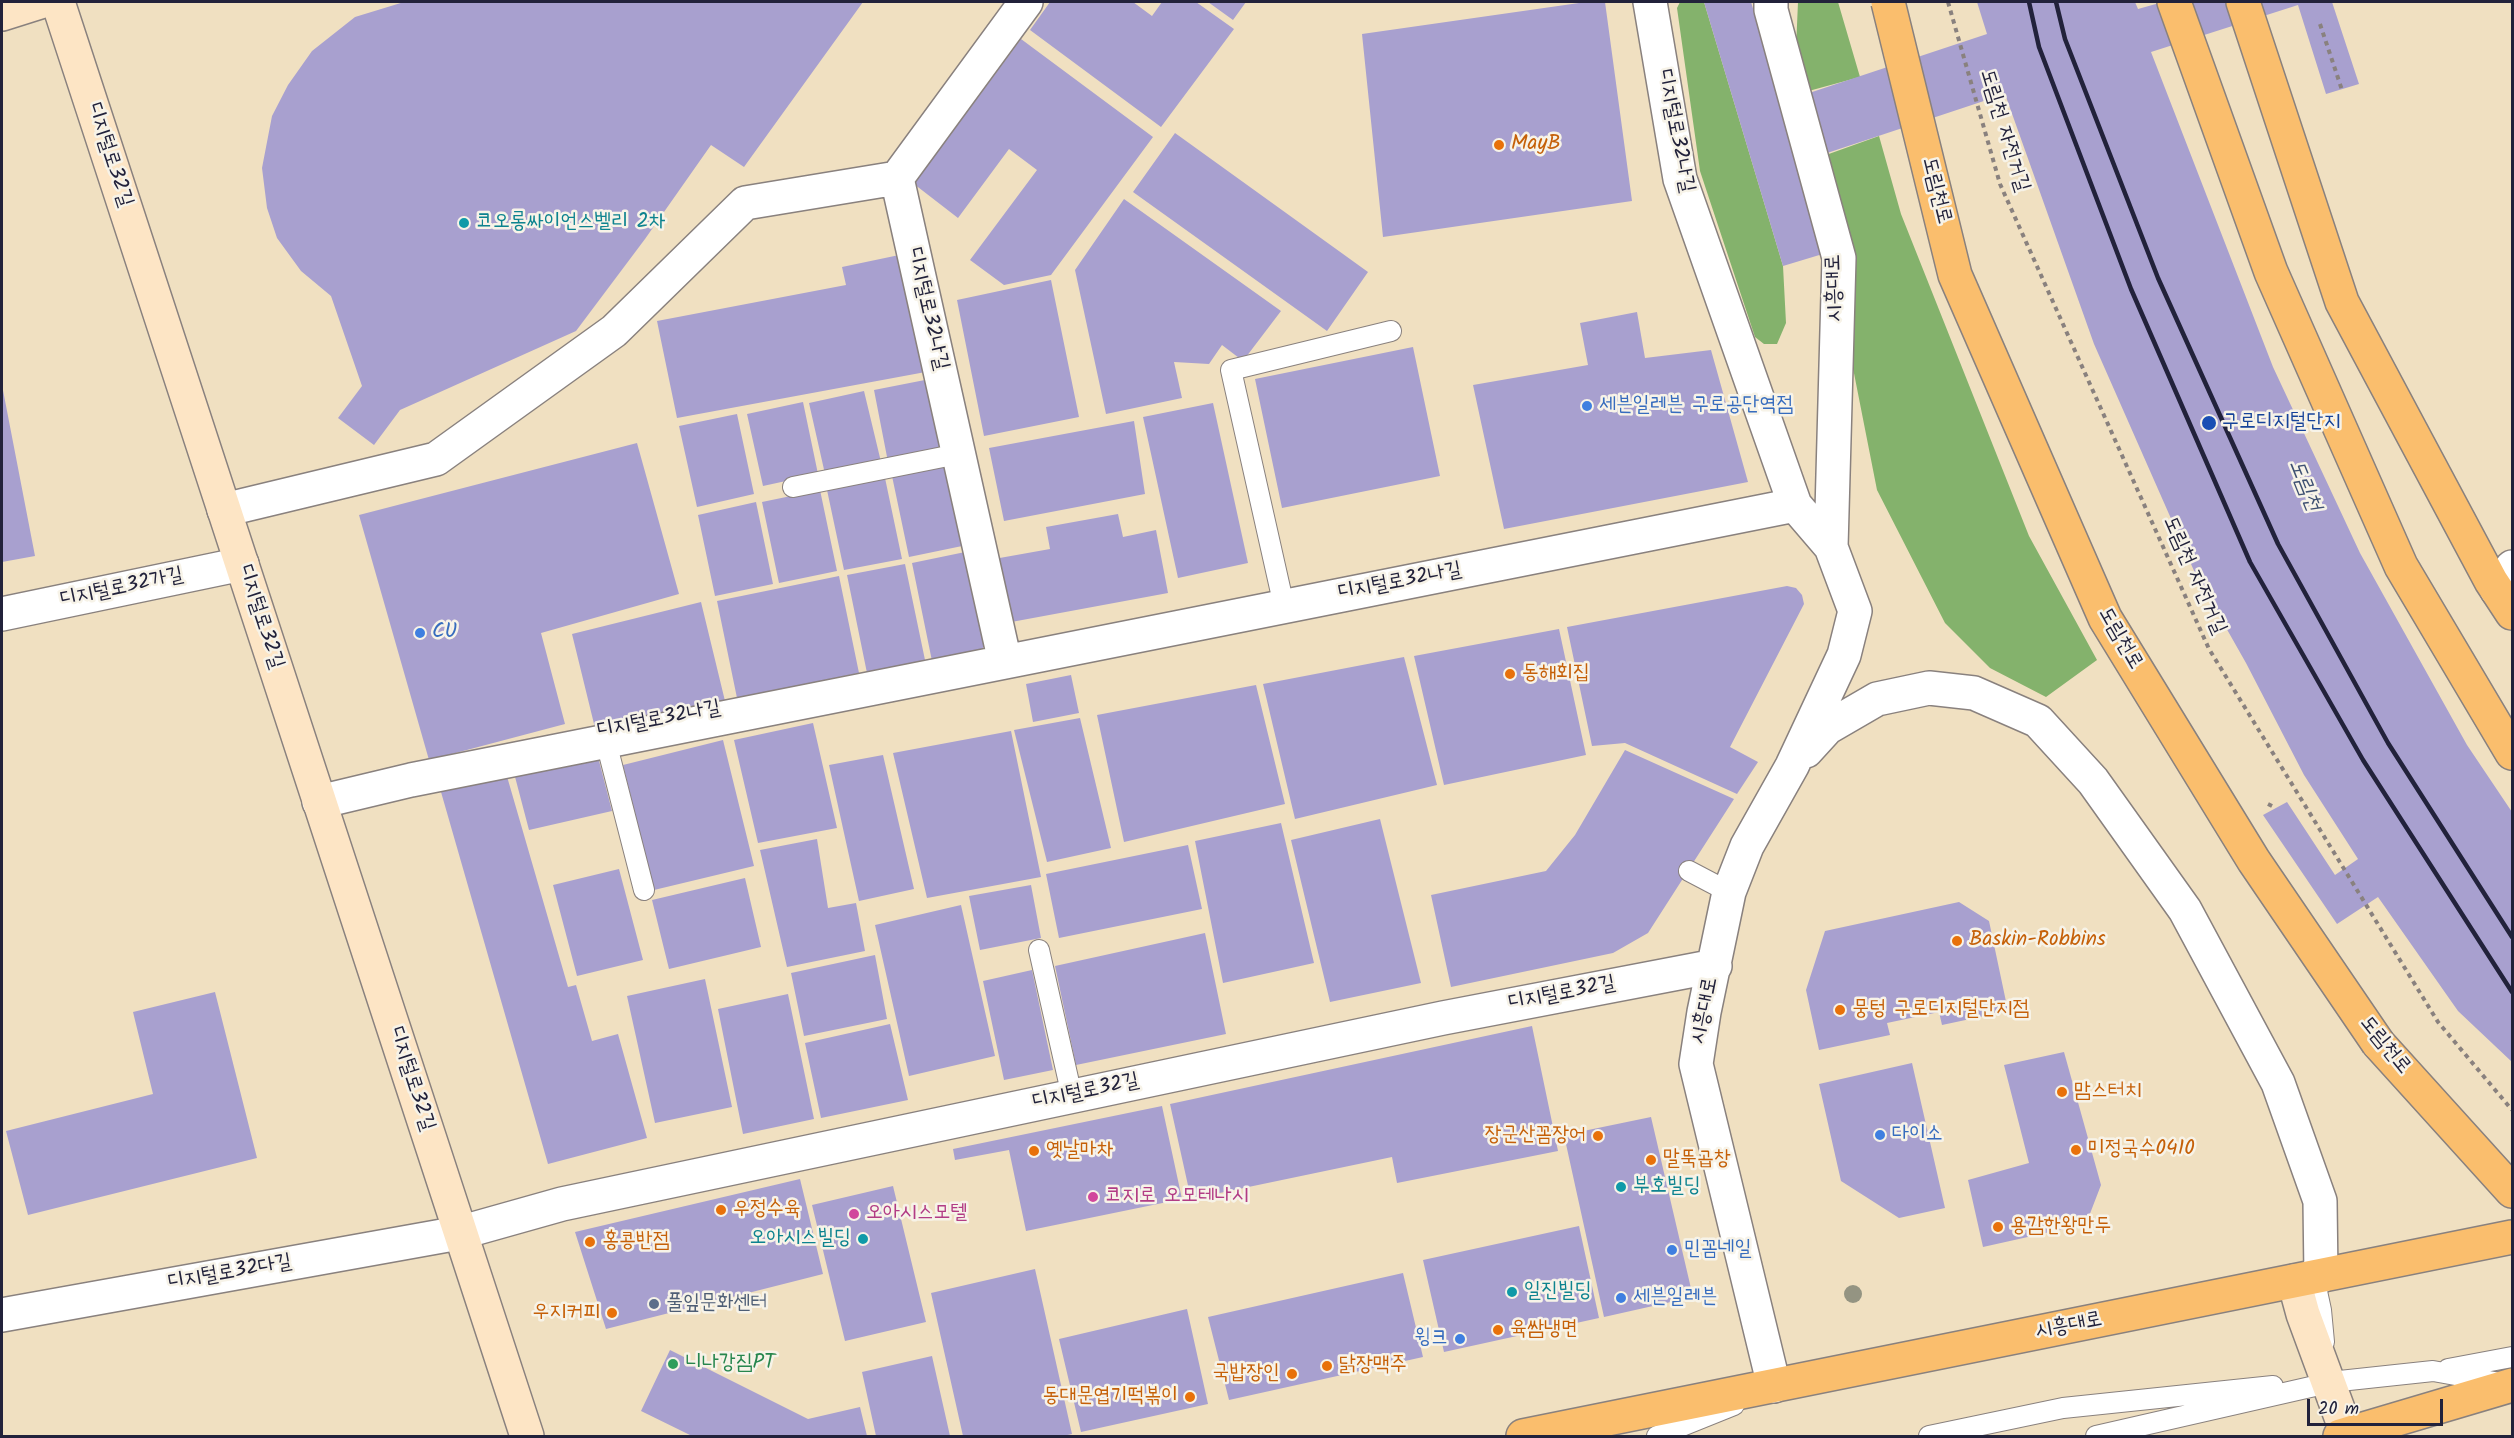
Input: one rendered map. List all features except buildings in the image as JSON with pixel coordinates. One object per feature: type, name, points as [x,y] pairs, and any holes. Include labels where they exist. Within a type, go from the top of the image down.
[{"type":"main road","name":"도림천로","points":[[1888,2],[1955,275],[2105,618],[2254,861],[2378,1043],[2512,1191]]},
{"type":"main road","points":[[2174,2],[2271,272],[2401,566],[2512,753]]},
{"type":"main road","points":[[2243,2],[2342,302],[2507,590]]},
{"type":"main road","name":"시흥대로","points":[[1523,1437],[2506,1238]]},
{"type":"main road","points":[[2345,1436],[2512,1385]]},
{"type":"street","points":[[2,14],[40,2]]},
{"type":"street","name":"디지털로32길","points":[[58,2],[527,1437]]},
{"type":"street","points":[[224,510],[436,459],[614,331],[745,203],[897,178],[1026,2]]},
{"type":"street","name":"디지털로32나길","points":[[1650,2],[1680,179],[1793,501],[1831,547],[1855,610],[1844,655]]},
{"type":"street","name":"시흥대로","points":[[1771,2],[1771,10],[1839,258],[1831,547]]},
{"type":"street","name":"디지털로32나길","points":[[897,178],[1004,658]]},
{"type":"street","name":"디지털로32나길","points":[[318,797],[606,742],[1004,658],[1793,501]]},
{"type":"street","name":"디지털로32가길","points":[[2,615],[242,564]]},
{"type":"street","name":"시흥대로","points":[[1779,1385],[1696,1064],[1704,1012],[1729,892],[1748,846],[1792,766],[1844,655]]},
{"type":"street","points":[[1792,766],[1827,728],[1877,699],[1929,688],[1974,693],[2038,721],[2093,781],[2185,910],[2278,1083],[2320,1201],[2303,1314],[2345,1436]]},
{"type":"street","name":"디지털로32길","points":[[459,1233],[562,1204],[1443,1018],[1715,966]]},
{"type":"street","name":"디지털로32다길","points":[[2,1315],[459,1233]]},
{"type":"lane","points":[[1283,602],[1231,370],[1391,331]]},
{"type":"lane","points":[[793,487],[958,454]]},
{"type":"lane","name":"디지털로32나길","points":[[318,797],[408,771],[1004,658]]},
{"type":"lane","points":[[606,742],[644,890]]},
{"type":"lane","points":[[1689,871],[1729,892]]},
{"type":"lane","points":[[1039,950],[1072,1096]]},
{"type":"lane","points":[[1929,1437],[2062,1408],[2242,1388],[2328,1383],[2433,1371],[2512,1357]]},
{"type":"lane","points":[[2433,1371],[2512,1385]]},
{"type":"lane","points":[[2096,1437],[2328,1383]]},
{"type":"lane","points":[[1657,1437],[1779,1385]]},
{"type":"path","name":"도림천 자전거길","points":[[1948,2],[2000,184],[2209,649],[2438,1022],[2512,1110]]},
{"type":"path","points":[[2320,24],[2342,90]]},
{"type":"green space","points":[[1680,2],[1704,2],[1783,266],[1786,323],[1777,344],[1764,344],[1755,337],[1700,171],[1677,8]]},
{"type":"green space","points":[[1798,2],[1838,2],[1860,77],[1794,95]]},
{"type":"green space","points":[[1879,136],[1901,214],[2029,536],[2097,660],[2046,697],[1990,668],[1945,623],[1877,490],[1812,160]]},
{"type":"railway","points":[[2029,2],[2039,47],[2131,289],[2250,562],[2363,760],[2512,992]]},
{"type":"railway","points":[[2056,2],[2065,39],[2158,278],[2278,544],[2388,743],[2512,937]]},
{"type":"place","name":"MayB","points":[[1499,145]]},
{"type":"place","name":"코오롱싸이언스벨리 2차","points":[[464,223]]},
{"type":"place","name":"세븐일레븐 구로공단역점","points":[[1587,406]]},
{"type":"place","name":"구로디지털단지","points":[[2209,423]]},
{"type":"place","name":"CU","points":[[420,633]]},
{"type":"place","name":"동해회집","points":[[1510,674]]},
{"type":"place","name":"Baskin-Robbins","points":[[1957,941]]},
{"type":"place","name":"뭉텅 구로디지털단지점","points":[[1840,1010]]},
{"type":"place","name":"맘스터치","points":[[2062,1092]]},
{"type":"place","name":"다이소","points":[[1880,1135]]},
{"type":"place","name":"장군산꼼장어","points":[[1598,1136]]},
{"type":"place","name":"미정국수0410","points":[[2076,1150]]},
{"type":"place","name":"옛날마차","points":[[1034,1151]]},
{"type":"place","name":"말뚝곱창","points":[[1651,1160]]},
{"type":"place","name":"부호빌딩","points":[[1621,1187]]},
{"type":"place","name":"코지로 오모테나시","points":[[1093,1197]]},
{"type":"place","name":"우정수육","points":[[721,1210]]},
{"type":"place","name":"오아시스모텔","points":[[854,1214]]},
{"type":"place","name":"용감한왕만두","points":[[1998,1227]]},
{"type":"place","name":"오아시스빌딩","points":[[863,1239]]},
{"type":"place","name":"홍콩반점","points":[[590,1242]]},
{"type":"place","name":"민꼼네일","points":[[1672,1250]]},
{"type":"place","name":"일진빌딩","points":[[1512,1292]]},
{"type":"place","name":"세븐일레븐","points":[[1621,1298]]},
{"type":"place","name":"풀잎문화센터","points":[[654,1304]]},
{"type":"place","name":"우지커피","points":[[612,1313]]},
{"type":"place","name":"육쌈냉면","points":[[1498,1330]]},
{"type":"place","name":"윙크","points":[[1460,1339]]},
{"type":"place","name":"니나강짐PT","points":[[673,1364]]},
{"type":"place","name":"닭장맥주","points":[[1327,1366]]},
{"type":"place","name":"국밥장인","points":[[1292,1374]]},
{"type":"place","name":"동대문엽기떡볶이","points":[[1190,1397]]},
{"type":"water label","name":"도림천","points":[[2303,486]]}]
